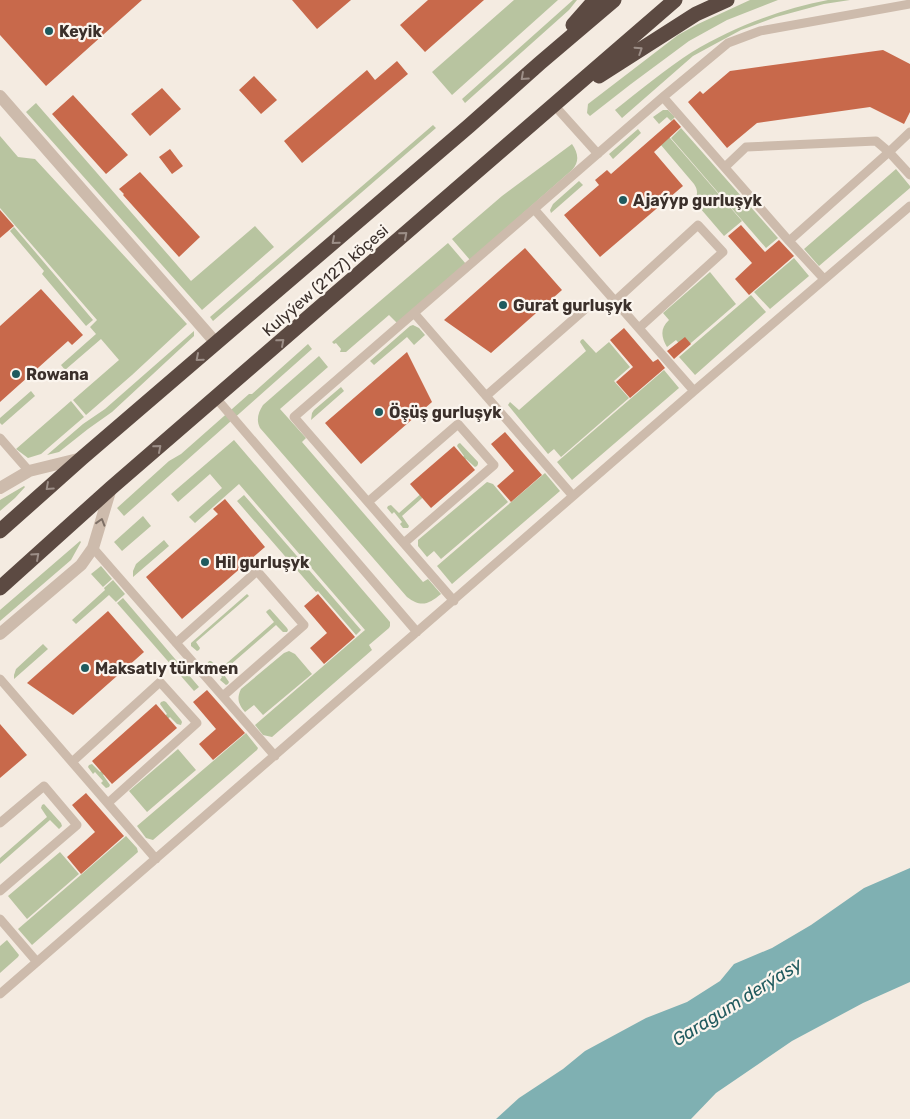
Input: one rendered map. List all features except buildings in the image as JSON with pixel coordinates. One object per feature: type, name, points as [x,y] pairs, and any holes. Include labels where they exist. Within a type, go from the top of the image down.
[{"type":"highway","points":[[540,63],[595,0]]},
{"type":"highway","name":"Kulyýew (2127) köçesi","points":[[0,531],[82,458],[614,0]]},
{"type":"highway","name":"Kulyýew (2127) köçesi","points":[[0,588],[111,488],[675,0]]},
{"type":"highway","points":[[554,105],[696,14],[727,0]]},
{"type":"street","points":[[0,96],[216,343]]},
{"type":"street","points":[[0,488],[28,471],[82,458]]},
{"type":"street","points":[[0,634],[80,565],[93,548],[111,488]]},
{"type":"lane","points":[[454,601],[294,417],[663,97],[728,43],[760,31],[910,4]]},
{"type":"lane","points":[[663,97],[824,279]]},
{"type":"lane","points":[[554,105],[598,154]]},
{"type":"lane","points":[[789,241],[910,132]]},
{"type":"lane","points":[[725,167],[746,147],[876,141],[910,175]]},
{"type":"lane","points":[[0,994],[694,391],[910,206]]},
{"type":"lane","points":[[534,209],[694,391]]},
{"type":"lane","points":[[615,301],[698,225],[723,252],[639,328]]},
{"type":"lane","points":[[486,396],[584,310]]},
{"type":"lane","points":[[414,313],[573,496]]},
{"type":"lane","points":[[216,398],[417,632]]},
{"type":"lane","points":[[368,502],[458,424],[482,451],[494,465],[404,543]]},
{"type":"lane","points":[[0,438],[28,471]]},
{"type":"lane","points":[[93,548],[275,756]]},
{"type":"lane","points":[[176,643],[257,571],[304,625],[223,696]]},
{"type":"lane","points":[[0,679],[156,859]]},
{"type":"lane","points":[[72,762],[160,682],[197,723],[108,804]]},
{"type":"lane","points":[[0,823],[44,786],[77,825],[0,891]]},
{"type":"lane","points":[[0,919],[37,962]]},
{"type":"green space","points":[[514,0],[558,0],[452,95],[432,72]]},
{"type":"green space","points":[[573,0],[577,0],[569,10],[465,103],[462,99]]},
{"type":"green space","points":[[750,0],[778,0],[727,20],[689,41],[590,116],[587,113],[588,104],[678,35]]},
{"type":"green space","points":[[828,0],[850,0],[824,4],[776,17],[741,30],[693,56],[622,118],[615,110],[672,66],[708,43],[758,20],[793,8]]},
{"type":"green space","points":[[36,103],[191,281],[255,226],[274,247],[202,310],[26,112]]},
{"type":"green space","points":[[663,110],[668,110],[675,117],[671,121],[667,117],[659,124],[653,117]]},
{"type":"green space","points":[[433,125],[436,128],[213,321],[210,317]]},
{"type":"green space","points":[[681,128],[778,238],[766,248],[671,138]]},
{"type":"green space","points":[[638,129],[641,133],[613,159],[609,154]]},
{"type":"green space","points":[[664,131],[742,221],[724,236],[694,201],[697,192],[694,184],[655,138]]},
{"type":"green space","points":[[0,136],[18,157],[35,159],[187,324],[86,415],[73,400],[119,360],[101,339],[65,370],[61,365],[96,334],[90,327],[97,320],[0,208]]},
{"type":"green space","points":[[572,144],[577,157],[572,170],[470,260],[452,239],[502,196]]},
{"type":"green space","points":[[896,169],[910,188],[819,266],[804,249]]},
{"type":"green space","points":[[579,181],[583,185],[551,213],[550,210],[553,204]]},
{"type":"green space","points":[[14,227],[93,320],[86,326],[42,274],[44,271],[10,231]]},
{"type":"green space","points":[[448,243],[466,264],[397,323],[389,315],[346,352],[340,352],[341,349],[336,343],[332,342]]},
{"type":"green space","points":[[794,258],[809,276],[770,309],[754,292]]},
{"type":"green space","points":[[710,272],[736,304],[684,349],[676,340],[667,347],[662,333],[664,326],[669,320],[663,313]]},
{"type":"green space","points":[[751,295],[766,312],[695,375],[679,357]]},
{"type":"green space","points":[[413,325],[419,328],[425,335],[414,345],[407,337],[374,365],[370,361],[410,326]]},
{"type":"green space","points":[[194,331],[194,336],[112,412],[59,452],[47,455],[83,424],[105,409]]},
{"type":"green space","points":[[583,339],[596,353],[609,342],[630,367],[614,381],[629,398],[561,457],[554,449],[548,454],[508,405],[510,402],[519,410],[586,351],[580,342]]},
{"type":"green space","points":[[308,344],[312,349],[124,516],[117,508],[169,461],[181,454]]},
{"type":"green space","points":[[319,356],[328,367],[280,409],[306,438],[302,442],[423,582],[428,579],[441,594],[429,602],[421,604],[407,597],[260,428],[258,416],[263,405]]},
{"type":"green space","points":[[664,370],[679,388],[572,480],[557,462]]},
{"type":"green space","points":[[341,387],[344,391],[311,420],[314,410]]},
{"type":"green space","points":[[31,391],[35,396],[2,425],[0,418]]},
{"type":"green space","points":[[71,401],[84,417],[41,454],[28,458],[16,449]]},
{"type":"green space","points":[[234,440],[390,622],[389,628],[369,645],[372,650],[272,737],[263,735],[255,725],[365,630],[239,484],[195,523],[189,517],[222,488],[210,474],[178,502],[171,494]]},
{"type":"green space","points":[[460,443],[478,462],[477,466],[475,467],[466,459],[402,516],[409,526],[408,528],[403,528],[400,524],[402,522],[394,512],[392,514],[387,508],[388,506],[391,505],[399,513],[464,456],[457,446]]},
{"type":"green space","points":[[545,473],[560,491],[452,584],[437,566]]},
{"type":"green space","points":[[487,482],[493,484],[508,502],[441,559],[434,551],[427,557],[418,546],[418,540]]},
{"type":"green space","points":[[24,486],[15,498],[0,511],[0,500]]},
{"type":"green space","points":[[244,495],[361,630],[356,635],[237,501]]},
{"type":"green space","points":[[143,516],[151,526],[122,551],[114,542]]},
{"type":"green space","points":[[164,540],[169,546],[133,577],[136,564]]},
{"type":"green space","points":[[80,541],[71,560],[0,621],[0,610]]},
{"type":"green space","points":[[101,566],[112,579],[103,587],[91,574]]},
{"type":"green space","points":[[113,580],[125,594],[116,602],[109,595],[76,624],[72,620],[105,590],[104,588]]},
{"type":"green space","points":[[247,594],[249,596],[196,642],[200,648],[199,650],[197,651],[191,646],[191,643]]},
{"type":"green space","points":[[123,598],[199,687],[194,691],[117,603]]},
{"type":"green space","points":[[270,609],[287,628],[287,632],[283,632],[276,625],[222,672],[229,682],[226,685],[220,680],[222,677],[214,668],[212,670],[207,664],[211,661],[220,669],[274,622],[266,612]]},
{"type":"green space","points":[[43,644],[48,649],[14,679],[16,669]]},
{"type":"green space","points":[[289,651],[295,654],[312,674],[263,715],[254,705],[245,712],[239,702],[241,689],[284,653]]},
{"type":"green space","points":[[164,701],[181,720],[181,725],[177,724],[170,717],[103,775],[110,785],[106,788],[95,772],[93,774],[88,767],[89,765],[92,764],[100,772],[167,714],[160,704]]},
{"type":"green space","points":[[246,733],[258,748],[257,750],[153,840],[146,838],[137,826]]},
{"type":"green space","points":[[178,749],[196,770],[147,812],[129,791]]},
{"type":"green space","points":[[44,804],[62,826],[59,829],[50,820],[0,864],[0,858],[47,817],[41,808]]},
{"type":"green space","points":[[126,836],[137,848],[138,852],[32,945],[18,929]]},
{"type":"green space","points":[[60,852],[79,874],[27,919],[8,896]]},
{"type":"green space","points":[[7,940],[19,955],[0,973],[0,946]]},
{"type":"water","name":"Garagum derýasy","points":[[910,868],[910,982],[863,1003],[792,1041],[716,1093],[691,1119],[496,1119],[519,1098],[563,1069],[585,1051],[646,1018],[687,1002],[720,981],[734,964],[772,948],[811,925],[864,888]]},
{"type":"place","name":"Keyik","points":[[49,31]]},
{"type":"place","name":"Ajaýyp gurluşyk","points":[[623,200]]},
{"type":"place","name":"Gurat gurluşyk","points":[[503,305]]},
{"type":"place","name":"Rowana","points":[[16,374]]},
{"type":"place","name":"Öşüş gurluşyk","points":[[379,412]]},
{"type":"place","name":"Hil gurluşyk","points":[[205,562]]},
{"type":"place","name":"Maksatly türkmen","points":[[85,668]]}]
